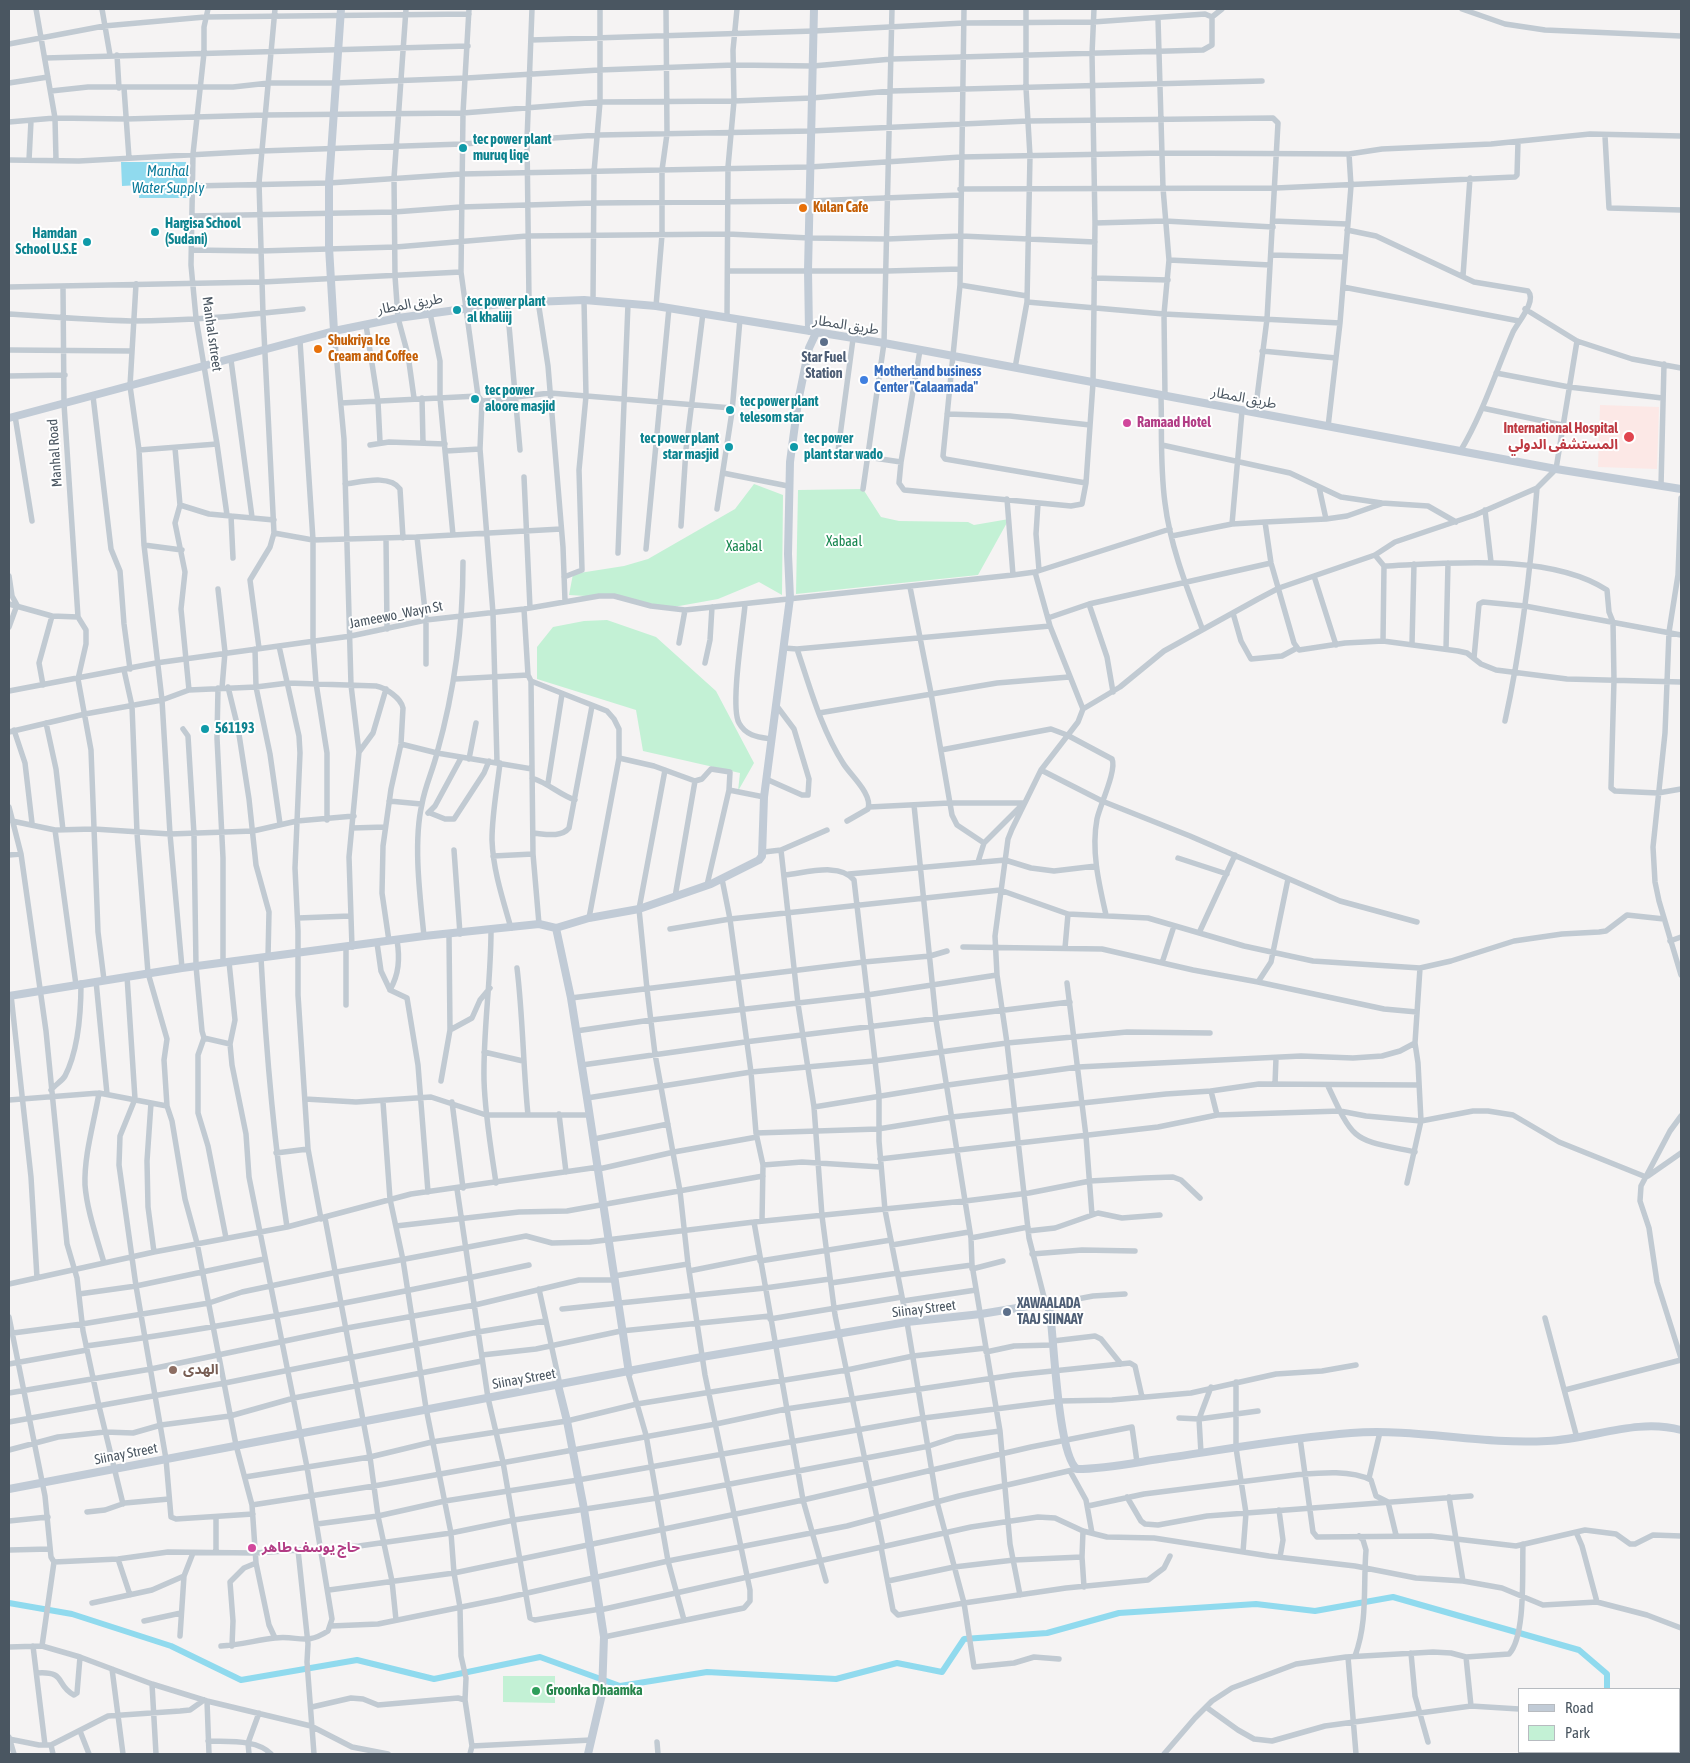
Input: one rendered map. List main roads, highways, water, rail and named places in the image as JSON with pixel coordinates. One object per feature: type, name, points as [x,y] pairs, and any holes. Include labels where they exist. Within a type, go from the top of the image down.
[{"type":"water","name":"Manhal Water Supply","points":[[121,162],[186,162],[188,198],[139,198],[140,185],[122,186]]},
{"type":"waterway","points":[[9,1603],[72,1614],[171,1646],[241,1680],[357,1660],[434,1679],[540,1657],[620,1686],[707,1672],[836,1679],[897,1663],[942,1672],[964,1639],[1047,1633],[1119,1613],[1256,1604],[1315,1611],[1393,1597],[1579,1650],[1607,1674],[1607,1688]]},
{"type":"place","name":"tec power plant muruq liqe","points":[[463,148]]},
{"type":"place","name":"Kulan Cafe","points":[[803,208]]},
{"type":"place","name":"Hargisa School (Sudani)","points":[[155,232]]},
{"type":"place","name":"Hamdan School U.S.E","points":[[87,242]]},
{"type":"place","name":"tec power plant al khaliij","points":[[457,310]]},
{"type":"place","name":"Star Fuel Station","points":[[824,342]]},
{"type":"place","name":"Shukriya Ice Cream and Coffee","points":[[318,349]]},
{"type":"place","name":"Motherland business Center \"Calaamada\"","points":[[864,380]]},
{"type":"place","name":"tec power aloore masjid","points":[[475,399]]},
{"type":"place","name":"tec power plant telesom star","points":[[730,410]]},
{"type":"place","name":"Ramaad Hotel","points":[[1127,423]]},
{"type":"place","name":"International Hospital المستشفى الدولي","points":[[1629,437]]},
{"type":"place","name":"tec power plant star masjid","points":[[729,447]]},
{"type":"place","name":"tec power plant star wado","points":[[794,447]]},
{"type":"place","name":"561193","points":[[205,729]]},
{"type":"place","name":"XAWAALADA TAAJ SIINAAY","points":[[1007,1312]]},
{"type":"place","name":"الهدى","points":[[173,1370]]},
{"type":"place","name":"حاج يوسف طاهر","points":[[252,1548]]},
{"type":"place","name":"Groonka Dhaamka","points":[[536,1691]]},
{"type":"park label","name":"Xabaal","points":[[844,542]]},
{"type":"park label","name":"Xaabal","points":[[744,547]]}]
